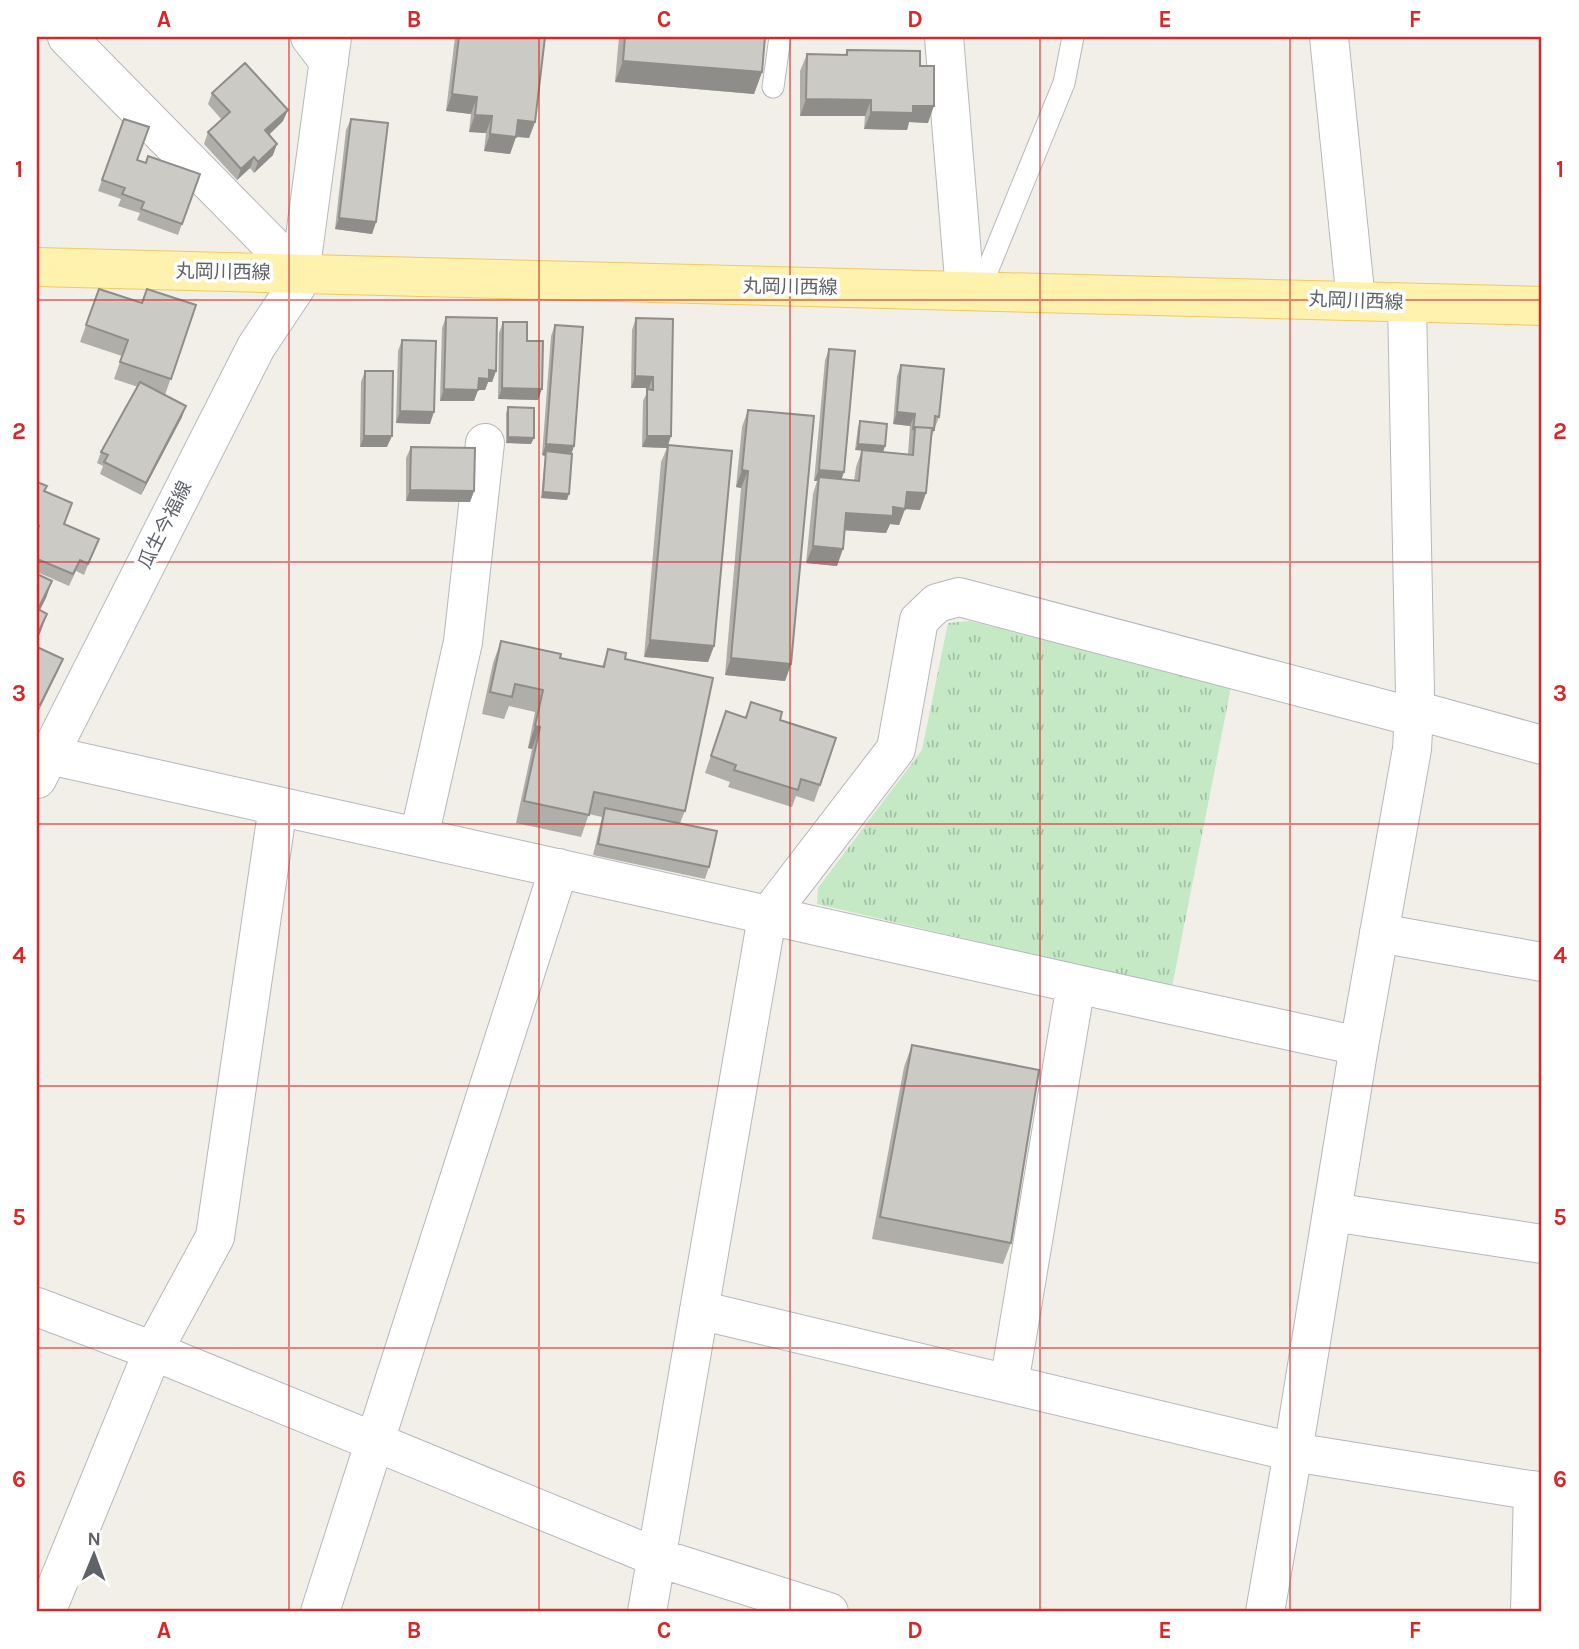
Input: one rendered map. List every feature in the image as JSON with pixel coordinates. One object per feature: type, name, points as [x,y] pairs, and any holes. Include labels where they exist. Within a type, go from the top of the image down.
[{"type":"main road","name":"丸岡川西線","points":[[37,267],[1542,306]]},
{"type":"street","points":[[67,37],[300,274]]},
{"type":"street","points":[[944,37],[972,291]]},
{"type":"street","points":[[1329,37],[1356,301]]},
{"type":"street","name":"瓜生今福線","points":[[43,767],[256,346],[296,287],[300,274],[323,45]]},
{"type":"street","points":[[1265,1612],[1359,1046],[1412,749],[1415,714],[1407,303]]},
{"type":"street","points":[[419,837],[463,642],[485,443]]},
{"type":"street","points":[[647,1612],[767,917],[896,749],[919,620],[937,603],[959,597],[1542,745]]},
{"type":"street","points":[[43,767],[278,806],[767,917],[1359,1046]]},
{"type":"street","points":[[46,1612],[153,1351],[215,1237],[278,806]]},
{"type":"street","points":[[320,1612],[559,868]]},
{"type":"street","points":[[1379,933],[1542,962]]},
{"type":"street","points":[[1009,1384],[1076,984]]},
{"type":"street","points":[[1332,1212],[1542,1244]]},
{"type":"street","points":[[37,1307],[153,1351],[656,1557],[829,1612]]},
{"type":"street","points":[[699,1310],[1293,1452],[1537,1491],[1530,1612]]},
{"type":"lane","points":[[773,87],[780,37]]},
{"type":"lane","points":[[972,291],[1064,83],[1073,37]]},
{"type":"green space","points":[[970,621],[1231,687],[1172,987],[817,904],[818,888],[922,750],[948,623]]},
{"type":"building","points":[[459,37],[545,37],[535,122],[518,120],[516,137],[490,134],[492,116],[475,115],[477,97],[452,94]]},
{"type":"building","points":[[625,37],[765,37],[762,72],[623,61]]},
{"type":"building","points":[[847,50],[920,51],[920,66],[934,66],[934,106],[913,106],[913,113],[871,112],[871,100],[806,99],[807,54],[847,55]]},
{"type":"building","points":[[245,63],[288,110],[265,130],[277,144],[258,162],[254,157],[241,169],[208,132],[230,112],[212,93]]},
{"type":"building","points":[[124,119],[149,127],[137,160],[146,163],[148,156],[200,174],[182,224],[141,209],[144,202],[122,194],[125,188],[102,180]]},
{"type":"building","points":[[351,119],[388,123],[376,222],[339,218]]},
{"type":"building","points":[[99,289],[142,303],[147,289],[196,305],[171,379],[120,362],[128,340],[86,325]]},
{"type":"building","points":[[446,317],[497,318],[496,371],[489,370],[489,379],[479,378],[478,390],[444,389]]},
{"type":"building","points":[[636,318],[673,319],[671,436],[647,436],[647,389],[653,390],[653,377],[635,376]]},
{"type":"building","points":[[503,322],[527,322],[527,341],[543,341],[542,389],[502,388]]},
{"type":"building","points":[[555,325],[583,327],[574,446],[546,444]]},
{"type":"building","points":[[402,340],[436,341],[434,412],[400,411]]},
{"type":"building","points":[[829,349],[855,351],[844,472],[819,470]]},
{"type":"building","points":[[901,365],[944,369],[939,417],[935,416],[934,430],[913,429],[915,414],[897,412]]},
{"type":"building","points":[[365,371],[393,371],[392,436],[364,436]]},
{"type":"building","points":[[140,382],[186,406],[146,483],[104,462],[108,455],[101,452]]},
{"type":"building","points":[[508,407],[534,408],[534,438],[508,437]]},
{"type":"building","points":[[748,410],[814,416],[791,664],[731,658],[748,471],[742,470]]},
{"type":"building","points":[[860,421],[887,424],[885,446],[858,444]]},
{"type":"building","points":[[915,427],[932,428],[926,493],[907,492],[905,509],[893,507],[893,516],[846,513],[843,549],[813,546],[819,477],[859,481],[862,450],[913,455]]},
{"type":"building","points":[[668,445],[732,451],[714,646],[650,640]]},
{"type":"building","points":[[411,447],[475,448],[474,491],[410,490]]},
{"type":"building","points":[[546,451],[572,454],[569,494],[543,492]]},
{"type":"building","points":[[37,482],[47,486],[44,491],[72,503],[64,524],[99,539],[88,564],[80,560],[73,574],[37,559]]},
{"type":"building","points":[[37,574],[52,581],[38,609],[47,614],[37,635]]},
{"type":"building","points":[[501,641],[604,667],[608,649],[626,653],[625,659],[713,678],[685,811],[594,792],[589,815],[524,801],[540,727],[535,726],[543,690],[515,684],[512,697],[490,692]]},
{"type":"building","points":[[37,647],[63,659],[40,705],[37,704]]},
{"type":"building","points":[[751,702],[782,712],[780,720],[836,738],[820,785],[801,779],[798,790],[734,770],[736,765],[711,756],[726,711],[746,718]]},
{"type":"building","points":[[605,808],[717,831],[709,867],[598,844]]},
{"type":"building","points":[[912,1045],[1039,1070],[1011,1243],[880,1217]]}]
